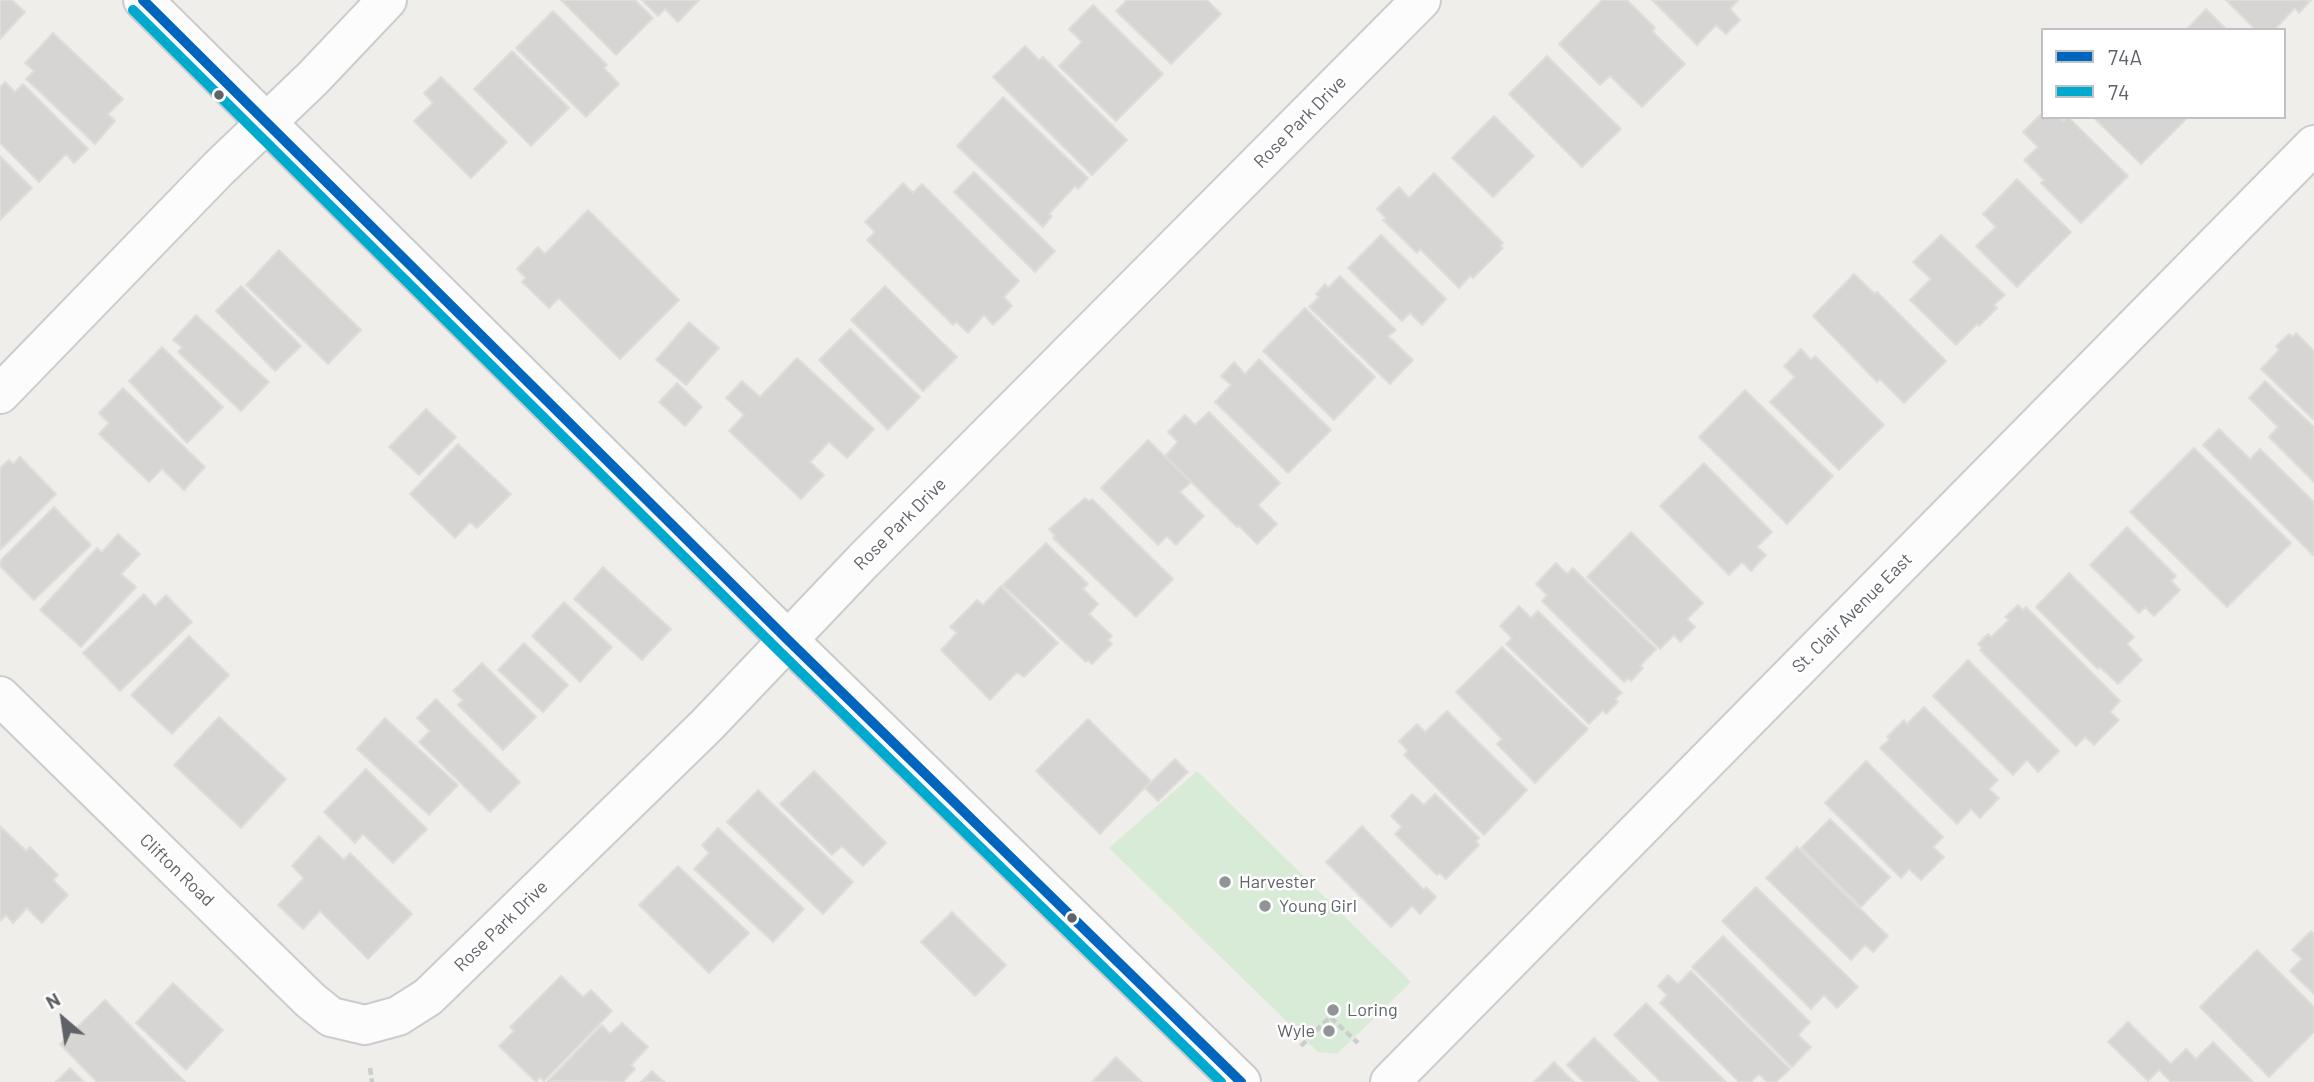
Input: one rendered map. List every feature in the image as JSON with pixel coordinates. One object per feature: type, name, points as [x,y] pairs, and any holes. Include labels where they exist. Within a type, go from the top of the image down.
[{"type":"street","points":[[143,0],[789,641],[1241,1082]]},
{"type":"street","points":[[0,394],[387,0]]},
{"type":"street","name":"Rose Park Drive","points":[[365,1026],[398,1016],[428,997],[707,725],[882,541],[1421,0]]},
{"type":"street","name":"St. Clair Avenue East","points":[[1390,1082],[2314,145]]},
{"type":"street","name":"Clifton Road","points":[[0,696],[310,1000],[331,1017],[365,1026]]},
{"type":"path","points":[[1301,1046],[1330,1017],[1359,1043]]},
{"type":"green space","points":[[1197,771],[1411,982],[1337,1054],[1318,1052],[1109,848]]},
{"type":"building","points":[[0,0],[12,0],[25,12],[0,39]]},
{"type":"building","points":[[561,0],[635,0],[653,18],[616,55]]},
{"type":"building","points":[[642,0],[699,0],[678,22],[665,9],[658,16]]},
{"type":"building","points":[[1127,0],[1207,0],[1221,14],[1171,64],[1116,11]]},
{"type":"building","points":[[1602,0],[1627,0],[1655,28],[1652,31],[1685,64],[1642,107],[1610,76],[1600,85],[1559,44]]},
{"type":"building","points":[[1652,0],[1738,0],[1730,9],[1740,20],[1726,34],[1716,25],[1697,45]]},
{"type":"building","points":[[2226,0],[2311,0],[2299,13],[2295,8],[2276,28],[2254,28]]},
{"type":"building","points":[[1093,5],[1163,74],[1116,121],[1059,66],[1082,42],[1069,29]]},
{"type":"building","points":[[2206,9],[2225,28],[2188,28]]},
{"type":"building","points":[[553,11],[607,65],[604,68],[619,84],[586,117],[516,48]]},
{"type":"building","points":[[53,33],[123,99],[108,114],[115,121],[95,144],[26,79],[34,71],[25,63]]},
{"type":"building","points":[[1025,46],[1039,60],[1043,57],[1127,140],[1092,175],[993,77]]},
{"type":"building","points":[[512,51],[569,108],[531,146],[474,89]]},
{"type":"building","points":[[1547,56],[1621,129],[1582,167],[1509,94]]},
{"type":"building","points":[[441,77],[507,142],[471,178],[414,121],[433,103],[424,93]]},
{"type":"building","points":[[5,82],[15,92],[23,84],[88,149],[74,163],[66,154],[39,182],[0,143],[0,87]]},
{"type":"building","points":[[1003,97],[1088,178],[1078,189],[1075,186],[1049,214],[1052,216],[1043,227],[957,146]]},
{"type":"building","points":[[2041,114],[2041,119],[2070,119],[2128,176],[2081,223],[2041,183],[2044,180],[2024,160],[2038,147],[2023,132]]},
{"type":"building","points":[[1494,116],[1534,156],[1493,197],[1452,158]]},
{"type":"building","points":[[2095,119],[2186,119],[2141,164]]},
{"type":"building","points":[[0,156],[32,188],[0,220]]},
{"type":"building","points":[[974,172],[1055,251],[1035,272],[954,192]]},
{"type":"building","points":[[1434,173],[1503,243],[1500,246],[1503,248],[1459,288],[1420,249],[1417,253],[1383,220],[1386,218],[1377,209],[1399,187],[1409,198]]},
{"type":"building","points":[[2017,179],[2071,232],[2017,287],[1976,246],[1996,227],[1983,214]]},
{"type":"building","points":[[903,183],[913,193],[922,184],[1019,281],[1004,297],[1012,306],[993,325],[984,315],[968,333],[956,322],[953,325],[867,240],[875,232],[865,222]]},
{"type":"building","points":[[588,210],[679,300],[620,359],[559,298],[549,308],[522,282],[526,278],[517,269],[538,247],[545,254]]},
{"type":"building","points":[[1381,235],[1446,299],[1422,325],[1410,313],[1402,321],[1348,268]]},
{"type":"building","points":[[1941,235],[2005,295],[1994,305],[1997,308],[1956,345],[1910,300],[1931,279],[1913,262]]},
{"type":"building","points":[[279,250],[361,330],[328,364],[246,285]]},
{"type":"building","points":[[1854,274],[1875,294],[1877,292],[1946,361],[1904,403],[1880,379],[1877,382],[1813,316]]},
{"type":"building","points":[[1340,276],[1396,330],[1388,336],[1413,360],[1390,384],[1309,307],[1319,297],[1316,294],[1325,284],[1328,288]]},
{"type":"building","points":[[241,286],[301,346],[275,371],[216,311]]},
{"type":"building","points":[[885,286],[957,357],[923,391],[851,320]]},
{"type":"building","points":[[1305,308],[1375,377],[1334,420],[1263,351]]},
{"type":"building","points":[[196,315],[269,382],[241,411],[178,352],[182,347],[173,340]]},
{"type":"building","points":[[689,322],[719,348],[686,385],[656,360]]},
{"type":"building","points":[[850,329],[920,397],[888,430],[819,360]]},
{"type":"building","points":[[2296,333],[2314,351],[2314,420],[2261,369],[2279,350],[2276,346],[2289,334],[2293,337]]},
{"type":"building","points":[[162,347],[223,407],[187,443],[129,381]]},
{"type":"building","points":[[1801,349],[1811,360],[1815,356],[1884,425],[1839,470],[1770,402],[1795,377],[1784,366]]},
{"type":"building","points":[[797,358],[874,429],[847,458],[829,442],[810,462],[824,475],[801,499],[729,431],[744,415],[726,398],[742,381],[760,397]]},
{"type":"building","points":[[1259,359],[1331,430],[1288,473],[1215,402],[1231,385],[1221,376],[1234,362],[1245,374]]},
{"type":"building","points":[[2265,381],[2314,427],[2314,482],[2269,437],[2278,427],[2249,398]]},
{"type":"building","points":[[677,383],[702,407],[685,426],[659,402]]},
{"type":"building","points":[[123,388],[205,467],[184,490],[162,469],[149,482],[99,434],[109,423],[99,413]]},
{"type":"building","points":[[1745,390],[1833,476],[1787,524],[1699,437]]},
{"type":"building","points":[[426,409],[456,437],[419,475],[389,447]]},
{"type":"building","points":[[1209,412],[1280,483],[1258,505],[1277,524],[1257,544],[1165,456],[1178,442],[1168,432],[1185,415],[1195,425]]},
{"type":"building","points":[[2219,429],[2250,459],[2260,449],[2314,502],[2314,556],[2203,445]]},
{"type":"building","points":[[1148,440],[1191,482],[1180,492],[1204,516],[1176,545],[1167,536],[1158,545],[1101,488]]},
{"type":"building","points":[[458,444],[511,494],[477,528],[470,522],[455,538],[410,494]]},
{"type":"building","points":[[2194,448],[2291,543],[2227,607],[2130,512]]},
{"type":"building","points":[[20,457],[56,494],[0,550],[0,468],[9,460],[13,464]]},
{"type":"building","points":[[1704,463],[1772,532],[1757,547],[1766,555],[1751,571],[1742,562],[1729,575],[1660,506]]},
{"type":"building","points":[[1085,498],[1089,501],[1092,499],[1173,579],[1136,617],[1053,538],[1055,536],[1049,529]]},
{"type":"building","points":[[54,507],[91,545],[34,600],[0,566],[0,561]]},
{"type":"building","points":[[2127,527],[2176,576],[2171,581],[2180,590],[2154,616],[2145,607],[2139,613],[2090,565]]},
{"type":"building","points":[[1631,532],[1703,603],[1687,619],[1695,627],[1680,642],[1674,635],[1660,649],[1587,577]]},
{"type":"building","points":[[118,534],[140,554],[121,574],[136,587],[81,647],[40,610],[97,548],[102,552]]},
{"type":"building","points":[[1046,543],[1088,584],[1083,589],[1098,604],[1089,614],[1112,636],[1108,640],[1112,644],[1092,664],[1088,660],[1086,662],[1003,585]]},
{"type":"building","points":[[1556,563],[1567,574],[1573,568],[1656,649],[1640,666],[1643,668],[1631,681],[1628,678],[1624,682],[1542,601],[1547,595],[1536,584]]},
{"type":"building","points":[[603,567],[671,629],[642,660],[574,599]]},
{"type":"building","points":[[2069,573],[2134,637],[2127,644],[2142,660],[2118,684],[2100,667],[2098,669],[2036,607]]},
{"type":"building","points":[[1001,586],[1058,643],[1024,677],[1017,672],[990,700],[941,650],[957,633],[950,627],[977,600],[983,605]]},
{"type":"building","points":[[144,594],[155,606],[166,595],[192,622],[120,691],[83,653]]},
{"type":"building","points":[[564,602],[612,647],[580,682],[532,636]]},
{"type":"building","points":[[2018,605],[2023,610],[2026,607],[2120,701],[2110,712],[2119,720],[2094,745],[2085,737],[2076,746],[1980,650],[1982,648],[1978,644],[1988,634],[1991,637],[2009,620],[2005,617]]},
{"type":"building","points":[[1519,606],[1531,618],[1538,611],[1622,693],[1615,699],[1618,702],[1606,714],[1603,710],[1589,724],[1506,644],[1512,638],[1500,626]]},
{"type":"building","points":[[189,636],[229,675],[172,734],[131,695]]},
{"type":"building","points":[[524,643],[568,685],[543,712],[498,670]]},
{"type":"building","points":[[1502,647],[1588,729],[1535,783],[1497,744],[1502,739],[1456,692]]},
{"type":"building","points":[[1968,660],[2059,751],[2038,772],[2027,760],[2013,775],[1933,696]]},
{"type":"building","points":[[482,663],[536,717],[503,750],[458,705],[463,700],[453,691]]},
{"type":"building","points":[[436,699],[520,782],[490,812],[419,742],[430,731],[417,718]]},
{"type":"building","points":[[1924,707],[1998,780],[1989,789],[1999,798],[1980,818],[1971,809],[1957,824],[1880,748],[1904,720],[1907,724]]},
{"type":"building","points":[[1447,711],[1527,790],[1484,835],[1404,755],[1408,751],[1399,741],[1417,724],[1425,732]]},
{"type":"building","points":[[219,717],[286,779],[241,828],[174,765]]},
{"type":"building","points":[[385,718],[458,785],[429,815],[357,749]]},
{"type":"building","points":[[1088,719],[1151,781],[1100,834],[1036,771]]},
{"type":"building","points":[[1175,759],[1188,772],[1158,801],[1145,788]]},
{"type":"building","points":[[1866,761],[1943,837],[1933,847],[1944,857],[1921,880],[1909,869],[1901,878],[1825,803]]},
{"type":"building","points":[[366,769],[427,829],[393,863],[363,834],[355,843],[324,812]]},
{"type":"building","points":[[814,771],[886,843],[863,866],[842,846],[832,855],[780,804]]},
{"type":"building","points":[[758,790],[853,882],[823,914],[727,822]]},
{"type":"building","points":[[1412,794],[1424,805],[1435,794],[1479,838],[1476,841],[1479,845],[1446,879],[1440,873],[1437,875],[1395,834],[1402,827],[1391,816]]},
{"type":"building","points":[[1830,819],[1890,877],[1861,907],[1801,848]]},
{"type":"building","points":[[0,826],[26,851],[30,847],[58,875],[53,880],[68,895],[42,923],[27,908],[13,923],[6,915],[0,921]]},
{"type":"building","points":[[1362,826],[1424,890],[1426,887],[1436,897],[1420,914],[1412,906],[1391,927],[1326,862]]},
{"type":"building","points":[[718,828],[804,909],[773,942],[694,869],[709,853],[702,845]]},
{"type":"building","points":[[319,836],[344,860],[350,853],[412,914],[368,959],[320,911],[303,929],[278,905],[304,878],[292,866]]},
{"type":"building","points":[[1797,847],[1888,936],[1873,952],[1865,945],[1851,960],[1766,878]]},
{"type":"building","points":[[678,866],[749,933],[709,973],[639,905]]},
{"type":"building","points":[[1756,887],[1858,987],[1837,1008],[1824,995],[1811,1009],[1722,921]]},
{"type":"building","points":[[952,912],[1006,965],[975,996],[921,942]]},
{"type":"building","points":[[2311,931],[2314,934],[2314,994],[2290,971],[2302,959],[2292,950]]},
{"type":"building","points":[[1723,936],[1810,1022],[1798,1035],[1811,1047],[1792,1067],[1692,967]]},
{"type":"building","points":[[2257,950],[2314,1007],[2314,1032],[2269,1077],[2200,1007]]},
{"type":"building","points":[[1691,971],[1790,1069],[1776,1082],[1767,1082],[1759,1074],[1751,1082],[1739,1082],[1660,1003],[1667,995],[1658,986],[1668,975],[1678,984]]},
{"type":"building","points":[[561,976],[583,997],[591,990],[612,1011],[544,1081],[540,1077],[536,1082],[499,1046],[514,1031],[510,1027]]},
{"type":"building","points":[[173,983],[223,1030],[186,1070],[136,1023]]},
{"type":"building","points":[[105,1000],[185,1082],[97,1082],[60,1044]]},
{"type":"building","points":[[1646,1003],[1726,1082],[1661,1082],[1614,1035]]},
{"type":"building","points":[[2128,1022],[2171,1064],[2186,1049],[2196,1059],[2213,1042],[2253,1082],[2171,1082],[2159,1070],[2148,1081],[2108,1042]]},
{"type":"building","points":[[622,1023],[648,1047],[631,1065],[635,1069],[623,1082],[548,1081],[602,1025],[610,1034]]},
{"type":"building","points":[[1594,1038],[1639,1082],[1584,1082],[1567,1065]]},
{"type":"building","points":[[1116,1057],[1142,1082],[1092,1082]]},
{"type":"building","points":[[1554,1062],[1574,1082],[1534,1082]]},
{"type":"building","points":[[70,1068],[84,1082],[56,1082]]},
{"type":"building","points":[[652,1071],[664,1082],[641,1082]]},
{"type":"transit line","name":"74A","points":[[143,0],[789,641],[1241,1082]]},
{"type":"transit line","name":"74","points":[[133,10],[779,651],[1221,1082]]},
{"type":"place","name":"Harvester","points":[[1225,882]]},
{"type":"place","name":"Young Girl","points":[[1265,906]]},
{"type":"place","name":"Loring","points":[[1333,1010]]},
{"type":"place","name":"Wyle","points":[[1329,1031]]}]
